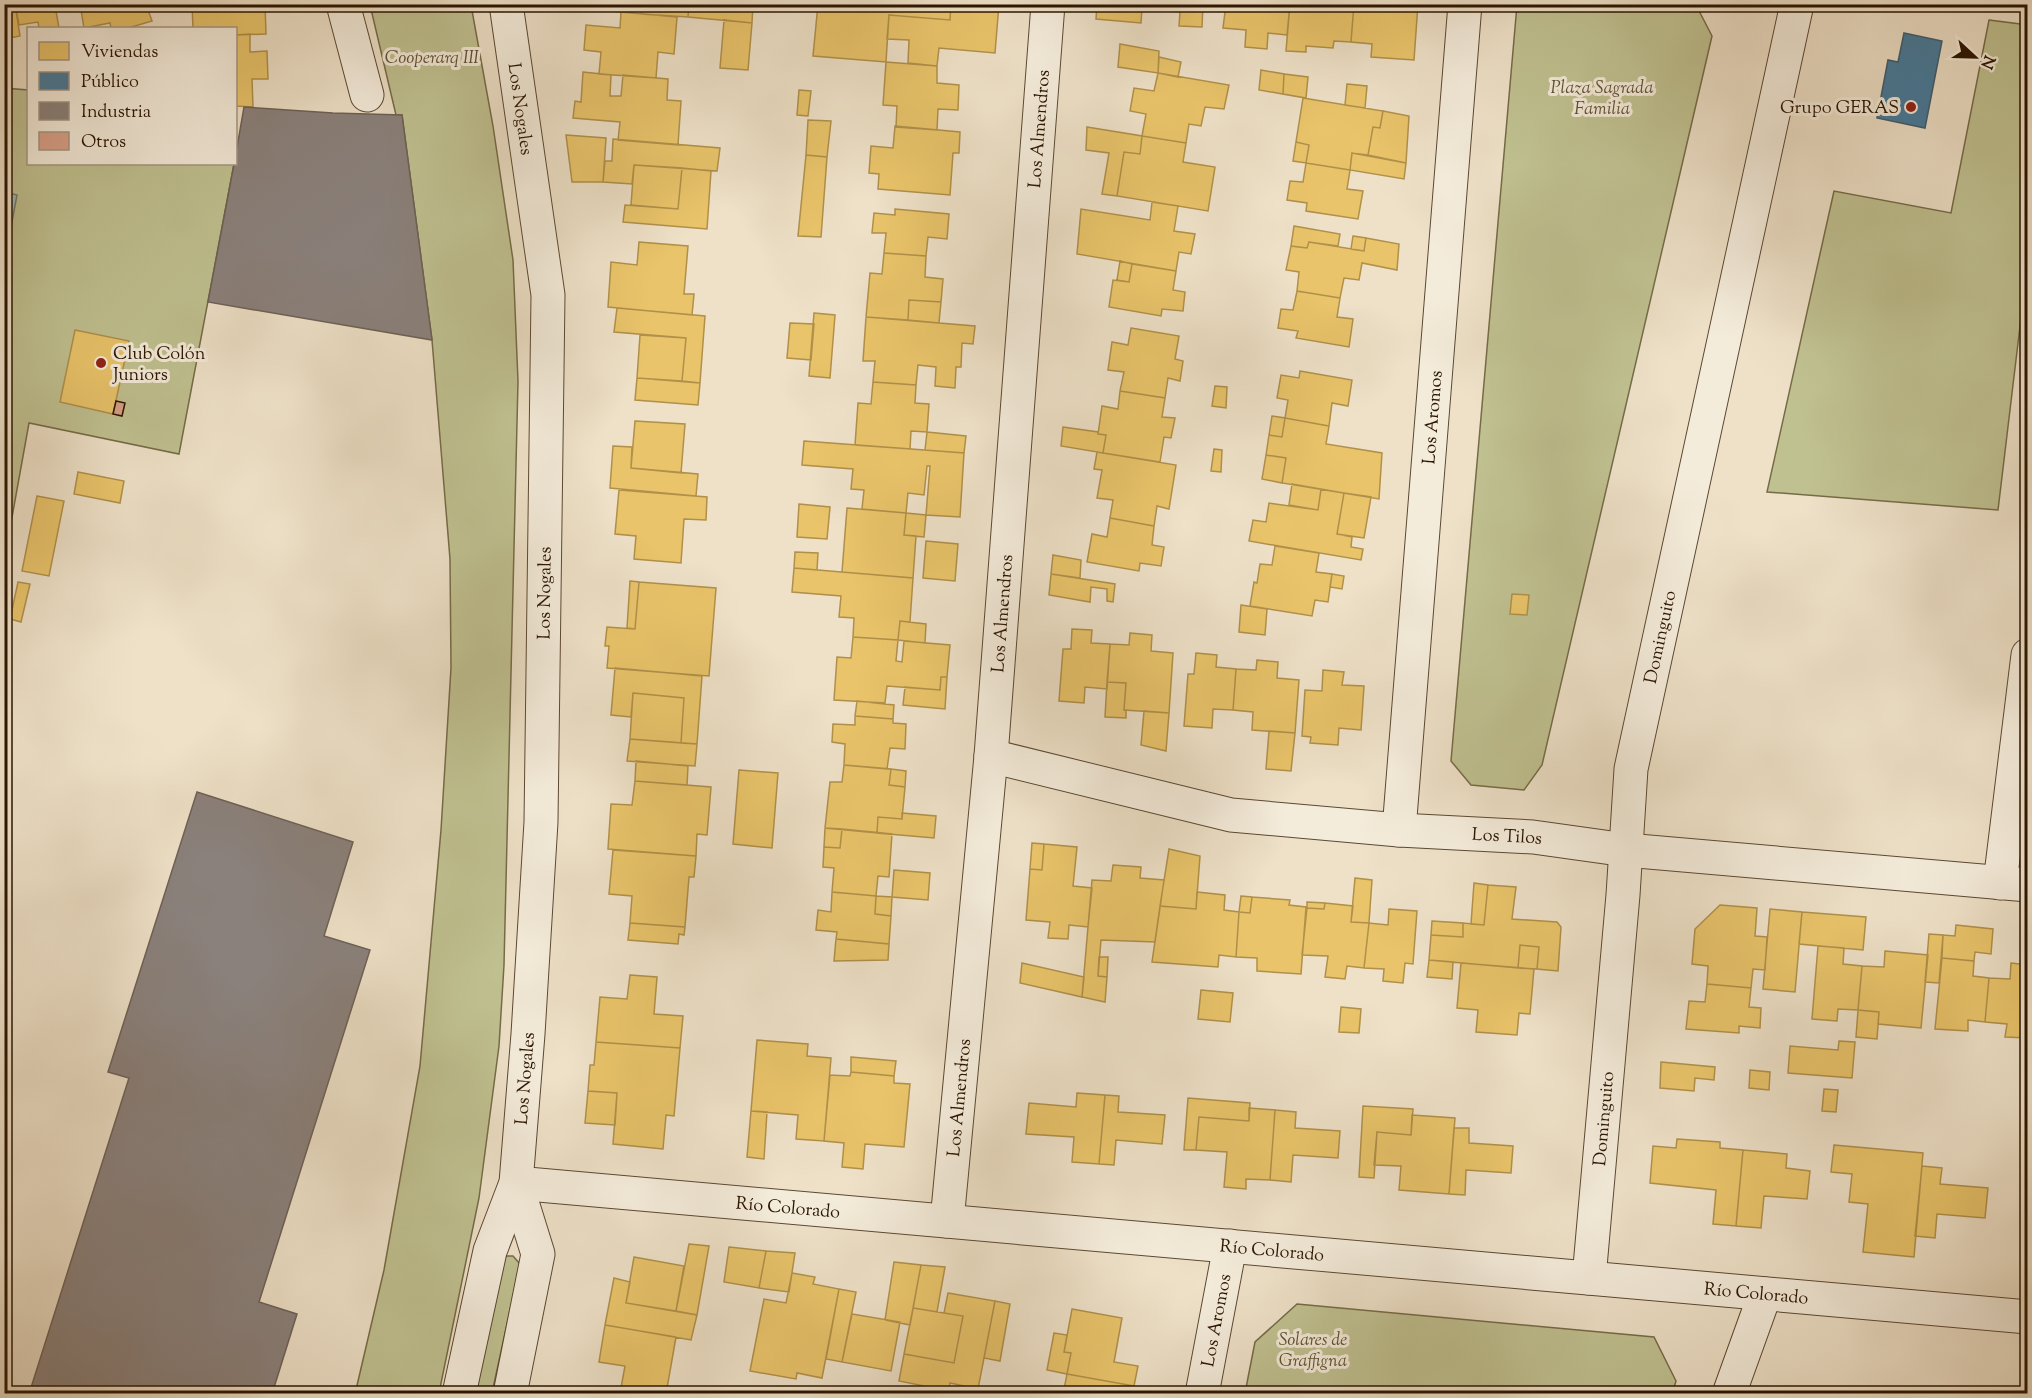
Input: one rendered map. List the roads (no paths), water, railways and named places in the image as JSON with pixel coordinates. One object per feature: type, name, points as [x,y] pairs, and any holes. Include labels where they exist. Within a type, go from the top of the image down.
[{"type":"street","points":[[343,4],[367,95]]},
{"type":"street","name":"Los Nogales","points":[[459,1394],[490,1251],[516,1183],[541,822],[548,295],[506,4]]},
{"type":"street","name":"Los Almendros","points":[[946,1221],[991,756],[1048,4]]},
{"type":"street","name":"Los Aromos","points":[[1398,830],[1465,4]]},
{"type":"street","name":"Dominguito","points":[[1589,1278],[1631,769],[1797,4]]},
{"type":"street","points":[[2014,884],[2028,655]]},
{"type":"street","name":"Los Tilos","points":[[991,756],[1231,816],[1398,830],[1533,837],[1626,850],[2014,884]]},
{"type":"street","name":"Los Nogales","points":[[510,1394],[538,1254],[516,1183]]},
{"type":"street","name":"Río Colorado","points":[[516,1183],[2028,1317]]},
{"type":"street","name":"Los Aromos","points":[[1202,1394],[1230,1246]]},
{"type":"street","points":[[1729,1394],[1765,1294]]},
{"type":"water","points":[[4,192],[17,195],[5,259]]},
{"type":"place","name":"Grupo GERAS","points":[[1911,107]]},
{"type":"place","name":"Club Colón Juniors","points":[[101,363]]},
{"type":"park label","name":"Cooperarq III","points":[[432,57]]},
{"type":"park label","name":"Plaza Sagrada Familia","points":[[1602,97]]},
{"type":"park label","name":"Solares de Graffigna","points":[[1313,1349]]}]
